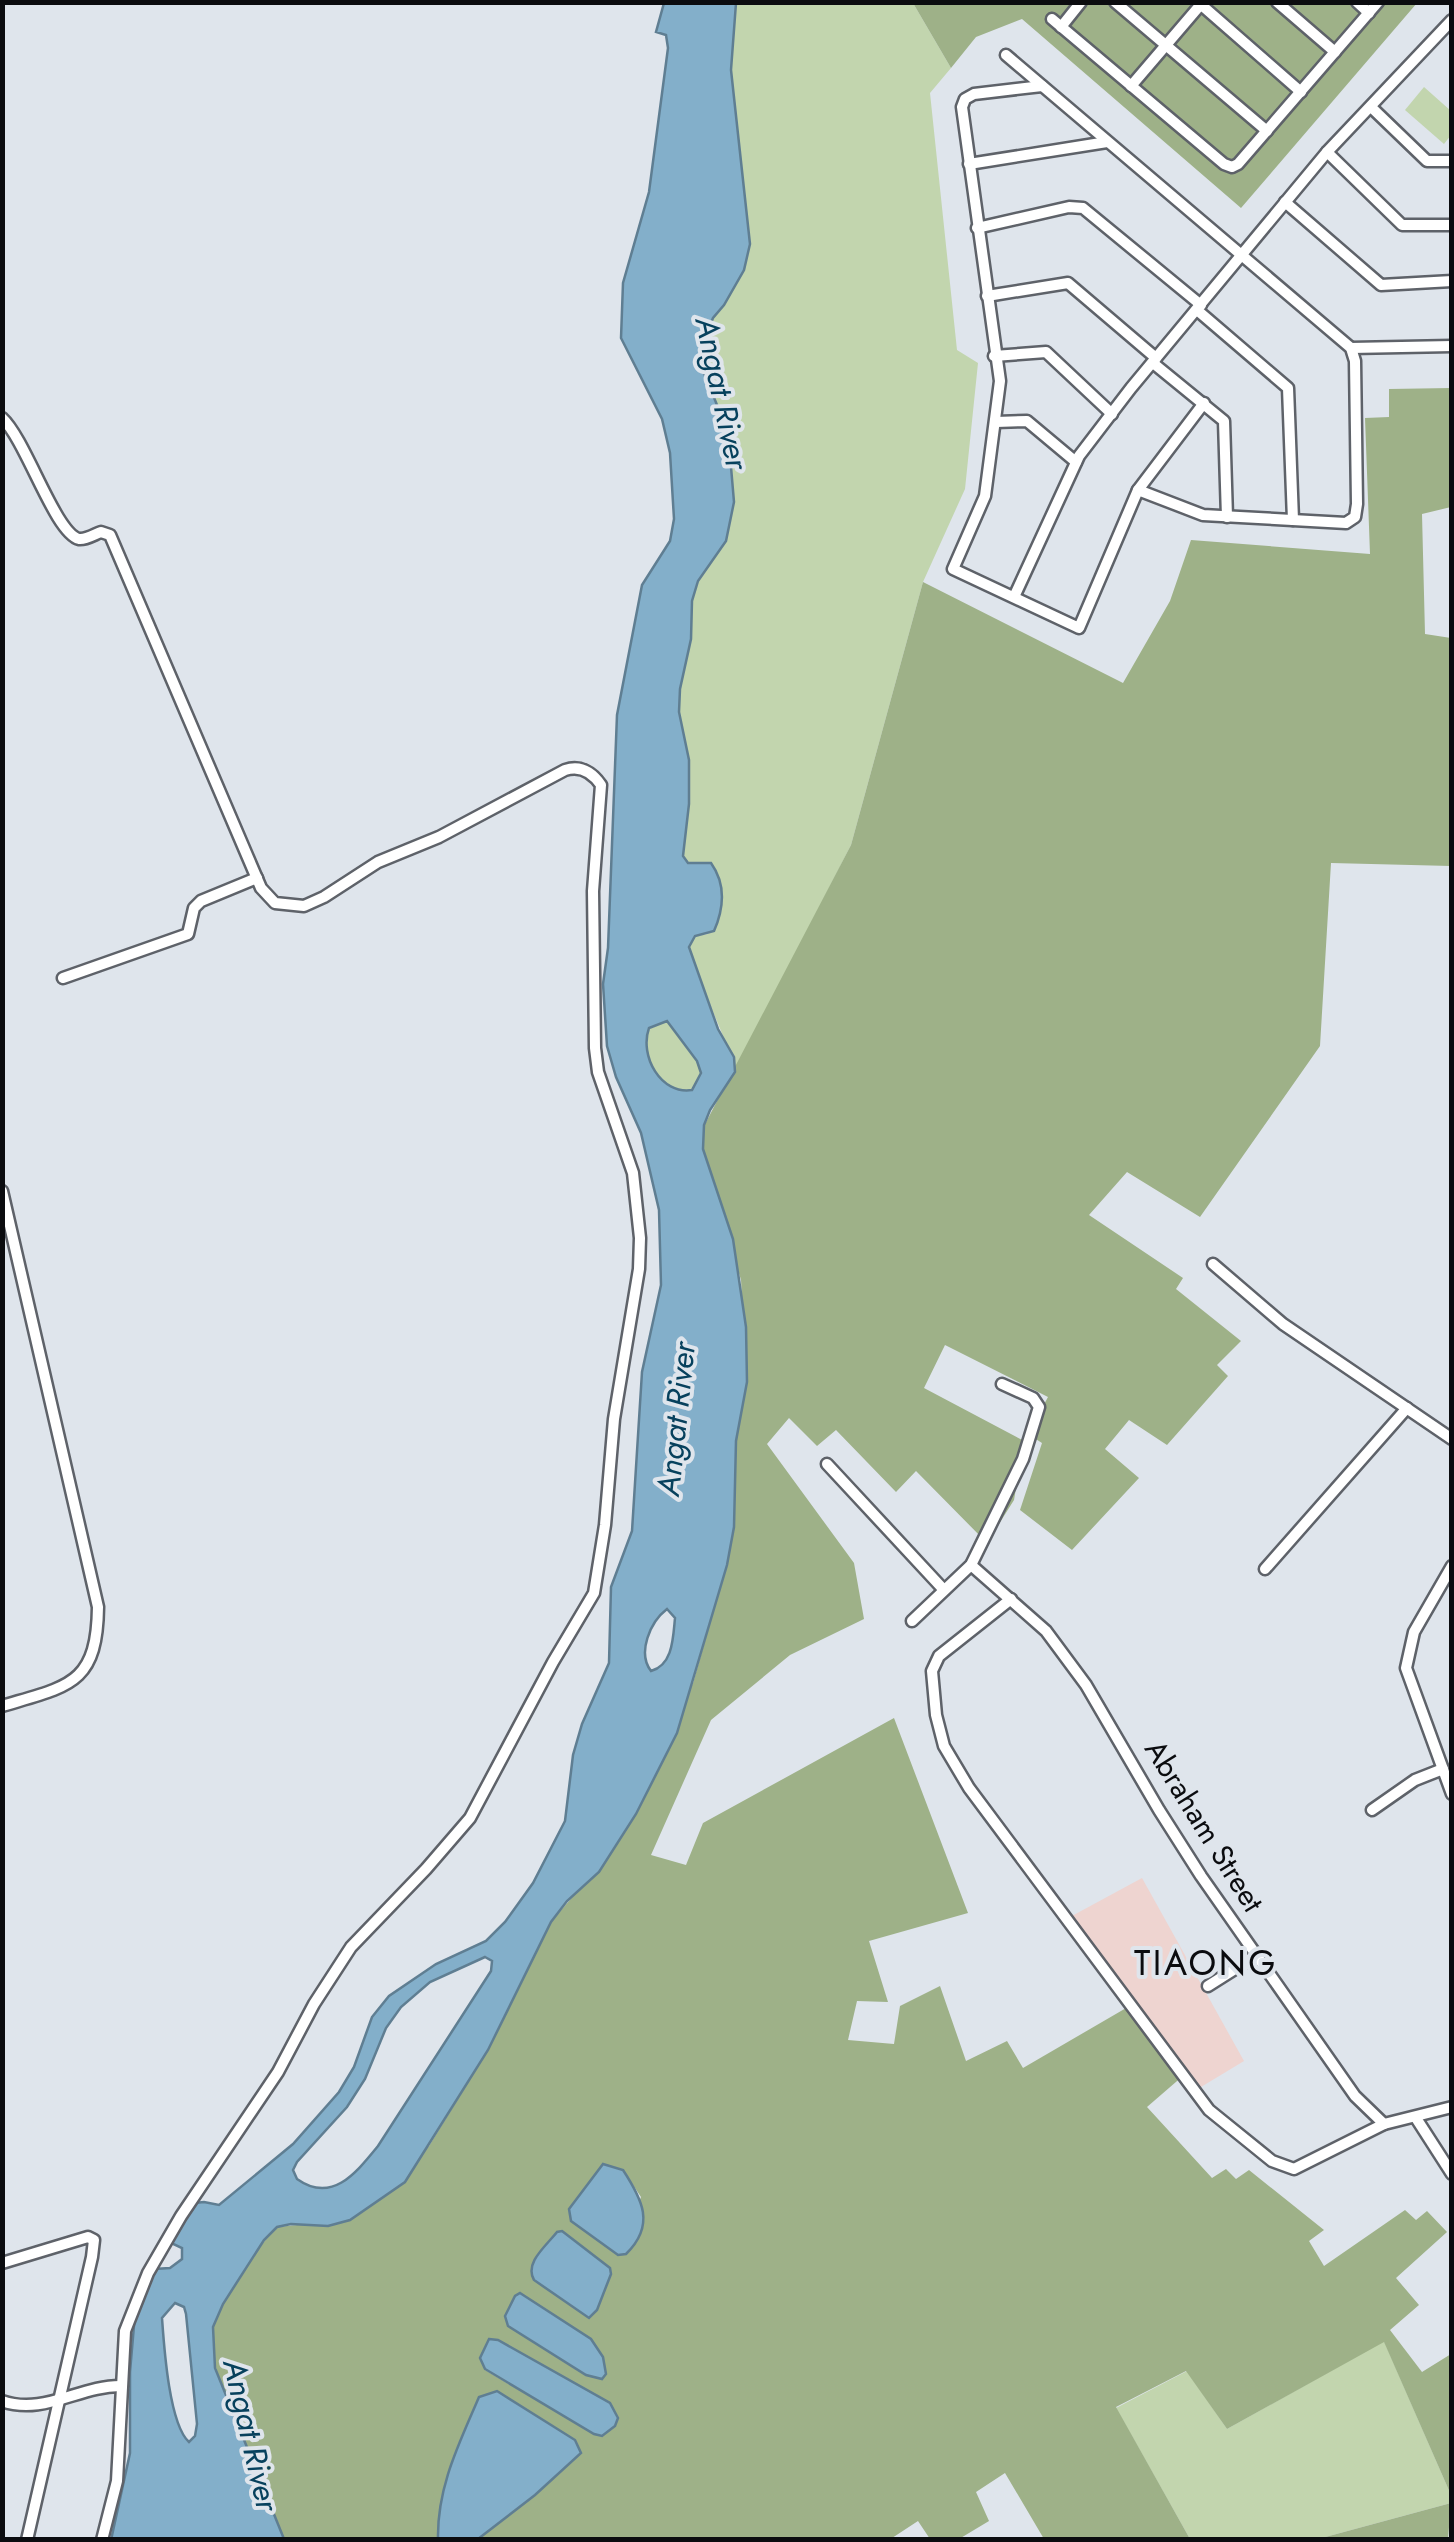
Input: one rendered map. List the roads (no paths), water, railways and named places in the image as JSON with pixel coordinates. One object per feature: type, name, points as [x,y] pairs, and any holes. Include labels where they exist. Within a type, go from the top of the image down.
[{"type":"street","points":[[1081,2],[1056,23],[1227,166],[1238,164],[1378,2]]},
{"type":"street","points":[[1115,2],[1266,132]]},
{"type":"street","points":[[1277,2],[1335,52]]},
{"type":"street","points":[[1357,2],[1369,13]]},
{"type":"street","points":[[1131,86],[1200,3],[1301,92]]},
{"type":"street","points":[[1014,598],[1076,462],[1112,414],[1327,152],[1452,20]]},
{"type":"street","points":[[1006,55],[1351,348],[1355,362],[1355,517],[1346,523],[1202,516],[1138,490]]},
{"type":"street","points":[[1042,86],[974,94],[964,100],[962,108],[1000,381],[985,496],[953,569],[1078,628],[1138,490],[1204,403]]},
{"type":"street","points":[[1370,108],[1427,162],[1452,160]]},
{"type":"street","points":[[970,164],[1107,142]]},
{"type":"street","points":[[1327,152],[1402,225],[1452,225]]},
{"type":"street","points":[[1285,202],[1381,284],[1452,282]]},
{"type":"street","points":[[977,228],[1069,207],[1083,208],[1288,388],[1293,520]]},
{"type":"street","points":[[987,296],[1068,283],[1224,421],[1227,517]]},
{"type":"street","points":[[1351,348],[1452,346]]},
{"type":"street","points":[[994,356],[1046,352],[1112,414]]},
{"type":"street","points":[[2,418],[23,446],[57,517],[76,538],[84,540],[102,532],[110,535],[261,888],[275,903],[304,906],[324,897],[378,862],[440,837],[565,770],[574,767],[594,774],[602,784],[593,891],[595,1048],[598,1072],[636,1188],[639,1270],[614,1419],[605,1525],[594,1593],[552,1662],[470,1818],[351,1947],[314,2004],[278,2072],[165,2242],[129,2318],[117,2481],[102,2540]]},
{"type":"street","points":[[996,422],[1026,421],[1076,462]]},
{"type":"street","points":[[62,978],[188,934],[194,908],[202,901],[257,878]]},
{"type":"street","points":[[2,1191],[98,1607],[97,1642],[87,1668],[69,1685],[2,1706]]},
{"type":"street","points":[[1213,1264],[1284,1324],[1452,1440]]},
{"type":"street","points":[[912,1621],[971,1564],[1023,1459],[1039,1408],[1033,1398],[1002,1384]]},
{"type":"street","points":[[1265,1569],[1407,1408]]},
{"type":"street","points":[[827,1464],[944,1590]]},
{"type":"street","name":"Abraham Street","points":[[971,1564],[1046,1631],[1086,1685],[1158,1810],[1355,2096],[1384,2124]]},
{"type":"street","points":[[1452,1566],[1414,1632],[1406,1668],[1452,1794]]},
{"type":"street","points":[[1011,1598],[940,1656],[932,1671],[936,1715],[944,1746],[969,1788],[1209,2110],[1272,2161],[1294,2170],[1384,2124],[1452,2107]]},
{"type":"street","points":[[1372,1810],[1415,1780],[1443,1768]]},
{"type":"street","points":[[1208,1986],[1257,1955]]},
{"type":"street","points":[[1416,2118],[1452,2174]]},
{"type":"street","points":[[2,2262],[88,2238],[94,2240],[27,2540]]},
{"type":"street","points":[[2,2402],[19,2407],[60,2400],[104,2385],[122,2386]]},
{"type":"water","name":"Angat River","points":[[664,3],[736,3],[731,70],[750,244],[744,270],[713,318],[704,340],[704,373],[728,432],[734,502],[726,541],[698,581],[692,601],[691,639],[679,712],[689,760],[683,856],[688,863],[711,863],[722,896],[714,931],[695,936],[689,947],[718,1029],[734,1057],[735,1072],[710,1110],[704,1125],[703,1149],[733,1239],[746,1327],[747,1382],[736,1441],[734,1527],[727,1565],[677,1733],[636,1814],[599,1872],[567,1901],[551,1922],[488,2050],[405,2182],[350,2220],[328,2226],[277,2227],[264,2240],[223,2304],[213,2327],[215,2368],[284,2539],[111,2540],[130,2453],[135,2314],[154,2269],[170,2268],[182,2259],[182,2248],[169,2242],[195,2203],[219,2205],[293,2144],[339,2092],[354,2067],[372,2017],[389,1996],[436,1964],[486,1941],[505,1922],[533,1883],[565,1821],[573,1755],[609,1663],[611,1587],[632,1531],[642,1372],[661,1285],[659,1210],[641,1133],[607,1046],[603,984],[608,948],[617,715],[642,585],[670,541],[674,519],[670,453],[662,419],[621,338],[623,283],[649,192],[668,48],[666,35],[656,32]],"holes":[[[667,1021],[697,1061],[701,1073],[692,1090],[671,1086],[655,1071],[647,1050],[649,1028]],[[667,1609],[675,1618],[672,1642],[664,1663],[651,1671],[645,1647]],[[485,1957],[492,1961],[491,1971],[378,2146],[361,2166],[332,2187],[310,2186],[297,2179],[293,2170],[297,2162],[347,2107],[365,2079],[386,2028],[401,2007],[430,1982]],[[175,2303],[184,2307],[197,2424],[195,2436],[189,2442],[172,2402],[162,2318]]]},
{"type":"water","points":[[603,2164],[623,2170],[643,2212],[641,2233],[626,2254],[618,2255],[571,2221],[569,2209]]},
{"type":"water","points":[[562,2231],[610,2268],[597,2310],[589,2318],[534,2280],[532,2274],[538,2255]]},
{"type":"water","points":[[520,2293],[591,2339],[603,2357],[606,2374],[602,2379],[586,2375],[508,2326],[505,2316]]},
{"type":"water","points":[[489,2339],[498,2340],[610,2403],[618,2418],[615,2426],[602,2436],[594,2434],[485,2369],[480,2358]]},
{"type":"water","points":[[497,2391],[575,2440],[581,2453],[478,2539],[438,2539],[441,2501],[457,2449],[479,2397]]},
{"type":"district","name":"TIAONG","points":[[1206,1963]]}]
